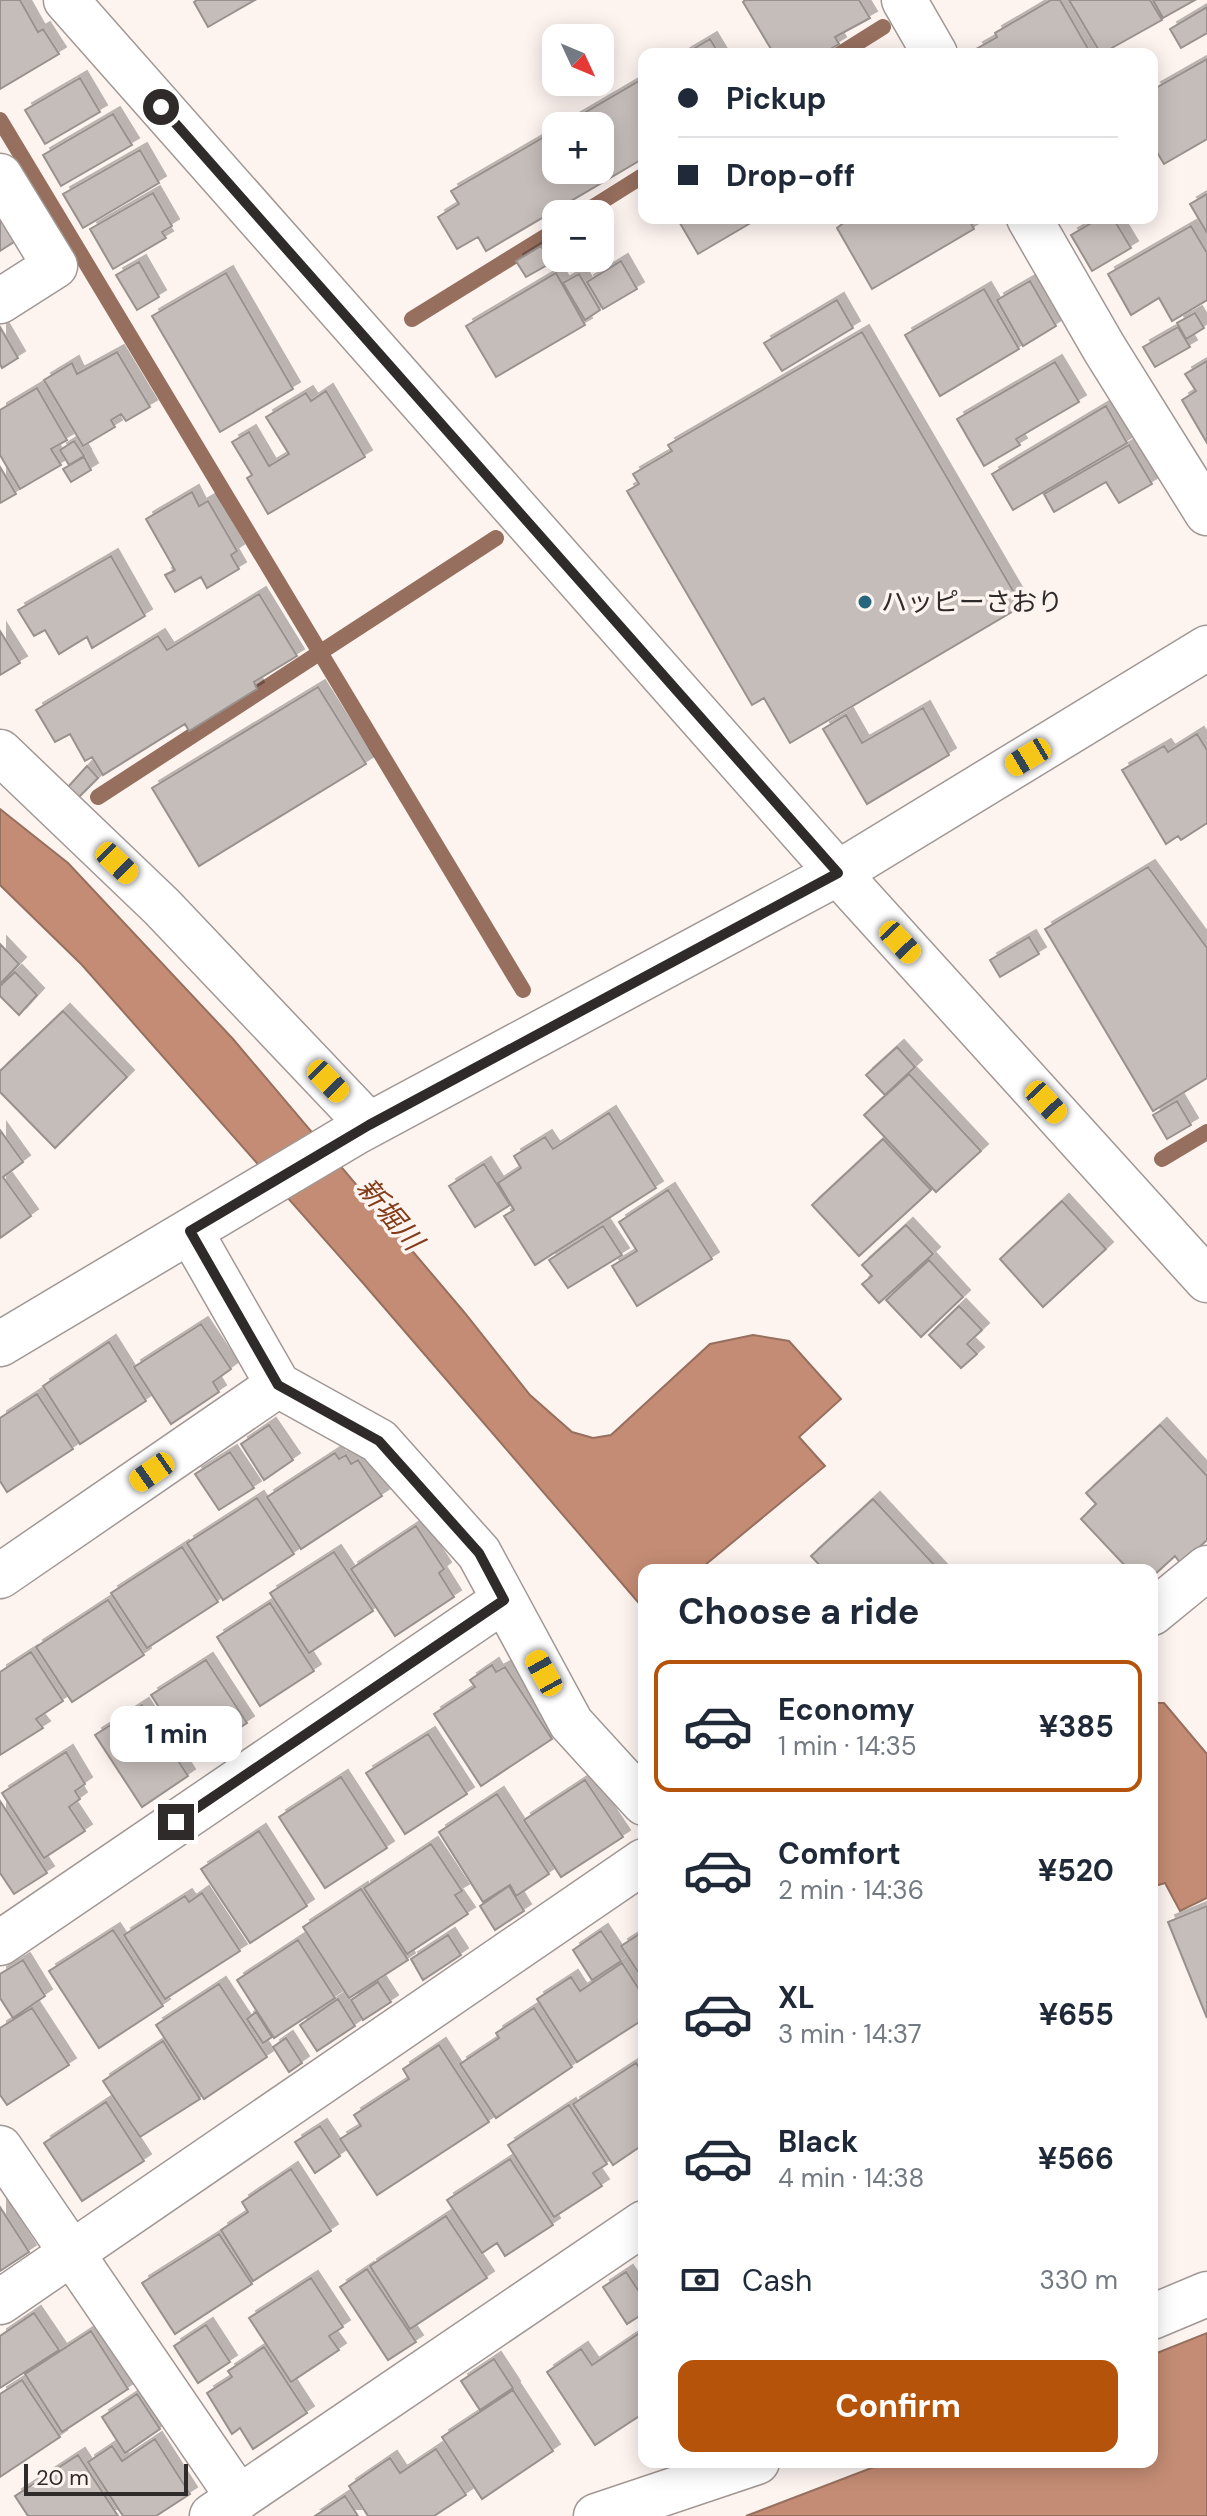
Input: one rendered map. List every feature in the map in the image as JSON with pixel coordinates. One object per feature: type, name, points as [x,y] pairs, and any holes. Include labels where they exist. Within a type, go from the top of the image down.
[{"type":"street","points":[[66,0],[838,873],[1207,1280]]},
{"type":"street","points":[[904,0],[932,48]]},
{"type":"street","points":[[0,176],[55,266],[0,301]]},
{"type":"street","points":[[1032,224],[1104,348],[1207,513]]},
{"type":"street","points":[[0,1344],[363,1128],[838,873],[1207,648]]},
{"type":"street","points":[[0,752],[162,907],[363,1128]]},
{"type":"street","points":[[190,1231],[278,1385],[379,1441],[479,1553],[571,1723],[638,1796]]},
{"type":"street","points":[[0,1576],[278,1385]]},
{"type":"street","points":[[1158,1608],[1207,1568]]},
{"type":"street","points":[[0,1943],[504,1600]]},
{"type":"street","points":[[0,2302],[638,1865]]},
{"type":"street","points":[[0,2148],[72,2253],[226,2507],[638,2227]]},
{"type":"street","points":[[1158,2314],[1207,2294]]},
{"type":"street","points":[[596,2516],[739,2468]]},
{"type":"shaded area","points":[[0,809],[68,863],[233,1039],[464,1312],[530,1395],[572,1432],[593,1438],[611,1435],[710,1344],[753,1335],[789,1341],[841,1399],[799,1437],[825,1466],[706,1564],[638,1564],[638,1602],[363,1283],[82,965],[0,885]]},
{"type":"shaded area","points":[[1158,1703],[1164,1703],[1207,1754],[1207,1898],[1180,1911],[1165,1883],[1158,1885]]},
{"type":"shaded area","points":[[1207,2333],[1207,2516],[746,2516],[871,2468],[1158,2468],[1158,2353]]},
{"type":"building","points":[[0,0],[20,0],[38,32],[43,29],[59,54],[0,89]]},
{"type":"building","points":[[255,0],[208,27],[194,2]]},
{"type":"building","points":[[859,0],[870,18],[835,37],[839,44],[832,48],[770,48],[743,2]]},
{"type":"building","points":[[1051,0],[1060,0],[1088,48],[978,48],[997,37],[995,33]]},
{"type":"building","points":[[1069,0],[1150,0],[1162,20],[1112,48],[1097,48]]},
{"type":"building","points":[[1153,0],[1195,0],[1163,18]]},
{"type":"building","points":[[1207,7],[1207,33],[1181,48],[1170,29]]},
{"type":"building","points":[[710,39],[715,48],[695,48]]},
{"type":"building","points":[[1207,59],[1207,139],[1164,164],[1158,154],[1158,87]]},
{"type":"building","points":[[80,78],[100,112],[45,144],[25,110]]},
{"type":"building","points":[[638,82],[638,162],[614,176],[614,112],[586,112]]},
{"type":"building","points":[[113,114],[132,145],[61,186],[43,155]]},
{"type":"building","points":[[542,138],[542,184],[600,184],[573,200],[542,200],[542,218],[486,251],[478,237],[457,249],[438,217],[459,204],[451,191]]},
{"type":"building","points":[[140,150],[159,183],[83,228],[63,194]]},
{"type":"building","points":[[153,193],[172,226],[162,232],[166,238],[113,269],[90,229]]},
{"type":"building","points":[[1207,194],[1207,233],[1190,204]]},
{"type":"building","points":[[0,214],[17,240],[0,251]]},
{"type":"building","points":[[680,224],[749,224],[698,254]]},
{"type":"building","points":[[842,224],[971,224],[974,229],[872,289],[837,228]]},
{"type":"building","points":[[1090,224],[1117,224],[1131,248],[1092,271],[1071,235]]},
{"type":"building","points":[[1191,226],[1207,253],[1207,300],[1172,321],[1159,298],[1131,315],[1108,274]]},
{"type":"building","points":[[542,248],[542,268],[526,277],[516,261]]},
{"type":"building","points":[[621,261],[637,289],[603,309],[587,282],[603,272],[614,272],[614,265]]},
{"type":"building","points":[[139,262],[159,297],[137,310],[116,275]]},
{"type":"building","points":[[226,273],[293,389],[220,432],[152,316]]},
{"type":"building","points":[[556,273],[585,325],[496,377],[466,326]]},
{"type":"building","points":[[579,274],[600,310],[585,320],[563,283]]},
{"type":"building","points":[[1030,281],[1056,326],[1023,346],[997,300]]},
{"type":"building","points":[[984,289],[1019,349],[940,396],[905,335]]},
{"type":"building","points":[[837,300],[853,328],[782,371],[764,343]]},
{"type":"building","points":[[1195,313],[1204,328],[1186,339],[1177,323]]},
{"type":"building","points":[[0,327],[18,358],[2,368],[0,364]]},
{"type":"building","points":[[1178,327],[1190,347],[1155,367],[1143,347]]},
{"type":"building","points":[[862,332],[1022,606],[790,743],[764,698],[752,705],[627,491],[639,484],[633,474],[672,451],[668,445]]},
{"type":"building","points":[[117,352],[150,407],[126,421],[121,414],[111,420],[115,427],[83,446],[44,380],[72,363],[77,374]]},
{"type":"building","points":[[1207,361],[1207,443],[1182,400],[1196,391],[1185,374]]},
{"type":"building","points":[[1055,362],[1079,402],[1016,439],[1020,445],[984,466],[957,419]]},
{"type":"building","points":[[37,388],[67,440],[51,449],[61,465],[20,489],[0,455],[0,410]]},
{"type":"building","points":[[326,391],[365,457],[268,514],[247,478],[252,475],[232,442],[249,432],[269,466],[289,454],[266,417],[306,393],[311,401]]},
{"type":"building","points":[[1106,406],[1127,443],[1013,510],[992,474]]},
{"type":"building","points":[[74,441],[84,456],[69,465],[60,450]]},
{"type":"building","points":[[1129,445],[1152,484],[1119,503],[1106,482],[1054,512],[1044,494]]},
{"type":"building","points":[[84,457],[91,470],[71,482],[63,469]]},
{"type":"building","points":[[0,467],[16,494],[0,503]]},
{"type":"building","points":[[192,492],[199,506],[208,501],[237,551],[231,555],[239,569],[207,588],[201,577],[175,592],[165,575],[175,570],[146,519]]},
{"type":"building","points":[[111,556],[145,616],[92,648],[87,637],[59,654],[45,630],[34,636],[18,610]]},
{"type":"building","points":[[259,594],[297,656],[254,682],[257,689],[189,731],[185,724],[103,775],[92,757],[85,761],[70,734],[55,742],[36,710],[158,636],[167,650]]},
{"type":"building","points":[[0,631],[20,663],[0,675]]},
{"type":"building","points":[[318,687],[366,764],[199,866],[152,788]]},
{"type":"building","points":[[923,708],[949,755],[867,804],[823,729],[846,715],[862,743]]},
{"type":"building","points":[[1197,734],[1207,750],[1207,823],[1181,840],[1178,836],[1166,844],[1122,770],[1164,746],[1168,752]]},
{"type":"building","points":[[87,766],[98,778],[77,799],[67,788]]},
{"type":"building","points":[[1148,867],[1207,948],[1207,1078],[1153,1111],[1045,929]]},
{"type":"building","points":[[1029,937],[1039,954],[1000,977],[990,960]]},
{"type":"building","points":[[0,944],[19,964],[0,984]]},
{"type":"building","points":[[15,972],[37,995],[19,1015],[0,996],[0,986]]},
{"type":"building","points":[[63,1011],[127,1077],[55,1148],[0,1092],[0,1071]]},
{"type":"building","points":[[897,1047],[915,1067],[885,1095],[866,1075]]},
{"type":"building","points":[[909,1074],[981,1151],[936,1192],[864,1115]]},
{"type":"building","points":[[1177,1101],[1191,1125],[1167,1139],[1153,1115]]},
{"type":"building","points":[[609,1113],[656,1188],[535,1265],[504,1216],[514,1210],[498,1183],[521,1168],[514,1156],[545,1137],[553,1149]]},
{"type":"building","points":[[0,1130],[23,1162],[3,1177],[31,1216],[0,1238]]},
{"type":"building","points":[[883,1139],[931,1190],[859,1256],[812,1205]]},
{"type":"building","points":[[484,1164],[510,1205],[475,1227],[449,1186]]},
{"type":"building","points":[[668,1190],[712,1259],[637,1306],[612,1266],[637,1251],[619,1222]]},
{"type":"building","points":[[1062,1201],[1106,1249],[1043,1307],[1000,1259]]},
{"type":"building","points":[[906,1225],[933,1254],[879,1303],[862,1284],[872,1276],[862,1265]]},
{"type":"building","points":[[603,1226],[622,1255],[568,1288],[549,1260]]},
{"type":"building","points":[[929,1260],[963,1297],[921,1337],[886,1300]]},
{"type":"building","points":[[959,1306],[982,1330],[967,1344],[977,1354],[961,1368],[929,1335]]},
{"type":"building","points":[[201,1324],[231,1369],[213,1382],[219,1392],[171,1424],[134,1367]]},
{"type":"building","points":[[109,1342],[146,1401],[80,1444],[43,1386]]},
{"type":"building","points":[[37,1394],[73,1449],[7,1492],[0,1481],[0,1418]]},
{"type":"building","points":[[269,1425],[293,1460],[264,1480],[241,1444]]},
{"type":"building","points":[[1160,1425],[1207,1476],[1207,1540],[1181,1564],[1175,1556],[1158,1572],[1158,1564],[1123,1564],[1081,1519],[1096,1504],[1086,1493]]},
{"type":"building","points":[[230,1452],[254,1488],[219,1510],[195,1474]]},
{"type":"building","points":[[335,1453],[339,1459],[346,1455],[351,1464],[358,1460],[382,1496],[301,1549],[267,1497]]},
{"type":"building","points":[[257,1498],[294,1554],[223,1600],[187,1543]]},
{"type":"building","points":[[873,1499],[933,1564],[818,1564],[811,1556]]},
{"type":"building","points":[[416,1526],[444,1569],[439,1573],[454,1597],[395,1636],[351,1569]]},
{"type":"building","points":[[182,1547],[218,1602],[147,1648],[111,1593]]},
{"type":"building","points":[[334,1552],[373,1611],[309,1653],[270,1593]]},
{"type":"building","points":[[108,1600],[144,1655],[72,1702],[36,1647]]},
{"type":"building","points":[[270,1603],[314,1671],[260,1706],[217,1637]]},
{"type":"building","points":[[31,1652],[63,1701],[36,1719],[43,1728],[0,1755],[0,1672]]},
{"type":"building","points":[[206,1660],[247,1723],[201,1753],[192,1739],[183,1744],[151,1695]]},
{"type":"building","points":[[492,1665],[496,1672],[505,1667],[552,1739],[481,1786],[434,1714],[475,1687],[470,1680]]},
{"type":"building","points":[[142,1705],[188,1776],[142,1807],[95,1735]]},
{"type":"building","points":[[428,1734],[467,1794],[405,1834],[366,1773]]},
{"type":"building","points":[[66,1752],[85,1784],[75,1791],[80,1799],[69,1807],[85,1831],[44,1858],[2,1793]]},
{"type":"building","points":[[341,1777],[387,1848],[325,1888],[279,1817]]},
{"type":"building","points":[[585,1780],[623,1837],[561,1877],[524,1820]]},
{"type":"building","points":[[497,1794],[549,1874],[516,1896],[510,1885],[483,1902],[439,1832]]},
{"type":"building","points":[[0,1801],[47,1873],[14,1894],[0,1873]]},
{"type":"building","points":[[259,1831],[307,1906],[250,1943],[201,1869]]},
{"type":"building","points":[[431,1844],[462,1891],[455,1895],[468,1914],[407,1954],[364,1888]]},
{"type":"building","points":[[509,1886],[524,1911],[495,1930],[480,1906]]},
{"type":"building","points":[[361,1889],[408,1960],[349,1998],[303,1927]]},
{"type":"building","points":[[202,1893],[240,1951],[165,1999],[124,1935],[185,1896],[189,1902]]},
{"type":"building","points":[[1207,1906],[1207,2018],[1168,1922]]},
{"type":"building","points":[[113,1930],[163,2006],[99,2048],[49,1971]]},
{"type":"building","points":[[601,1931],[621,1961],[592,1980],[573,1950]]},
{"type":"building","points":[[448,1935],[461,1955],[423,1980],[411,1959]]},
{"type":"building","points":[[638,1935],[638,1972],[621,1946]]},
{"type":"building","points":[[298,1940],[335,1998],[274,2038],[237,1980]]},
{"type":"building","points":[[23,1960],[45,1996],[13,2018],[0,1998],[0,1974]]},
{"type":"building","points":[[622,1963],[638,1988],[638,2023],[577,2062],[537,1999],[571,1977],[580,1991]]},
{"type":"building","points":[[378,1982],[391,2002],[363,2020],[351,2000]]},
{"type":"building","points":[[219,1984],[267,2057],[204,2099],[156,2025]]},
{"type":"building","points":[[338,1999],[355,2026],[317,2051],[300,2025]]},
{"type":"building","points":[[32,2008],[69,2065],[7,2105],[0,2095],[0,2028]]},
{"type":"building","points":[[534,2008],[572,2067],[496,2118],[460,2064],[499,2038],[496,2033]]},
{"type":"building","points":[[256,2012],[272,2037],[263,2043],[247,2019]]},
{"type":"building","points":[[286,2038],[302,2063],[289,2072],[273,2047]]},
{"type":"building","points":[[163,2041],[200,2099],[140,2137],[103,2081]]},
{"type":"building","points":[[439,2045],[489,2122],[377,2195],[340,2139],[361,2126],[354,2115],[409,2079],[403,2069]]},
{"type":"building","points":[[636,2063],[638,2148],[613,2165],[573,2104]]},
{"type":"building","points":[[106,2102],[144,2161],[82,2201],[44,2143]]},
{"type":"building","points":[[569,2105],[607,2164],[593,2173],[602,2186],[554,2217],[508,2145]]},
{"type":"building","points":[[320,2126],[340,2156],[315,2173],[295,2142]]},
{"type":"building","points":[[510,2159],[553,2225],[505,2256],[497,2243],[482,2253],[447,2200]]},
{"type":"building","points":[[291,2169],[331,2231],[253,2281],[221,2230],[248,2212],[242,2202]]},
{"type":"building","points":[[0,2207],[29,2252],[0,2271]]},
{"type":"building","points":[[446,2216],[487,2278],[410,2329],[370,2266]]},
{"type":"building","points":[[219,2234],[252,2284],[175,2334],[142,2283]]},
{"type":"building","points":[[367,2269],[416,2342],[388,2360],[340,2287]]},
{"type":"building","points":[[626,2272],[638,2290],[638,2317],[627,2324],[603,2287]]},
{"type":"building","points":[[311,2278],[343,2327],[329,2336],[339,2350],[291,2382],[249,2318]]},
{"type":"building","points":[[34,2313],[59,2350],[0,2388],[0,2336]]},
{"type":"building","points":[[206,2325],[230,2362],[198,2383],[174,2346]]},
{"type":"building","points":[[91,2331],[128,2389],[62,2432],[25,2374]]},
{"type":"building","points":[[638,2334],[638,2417],[595,2445],[547,2372],[581,2349],[592,2365]]},
{"type":"building","points":[[264,2347],[307,2413],[253,2449],[240,2428],[232,2434],[207,2393],[232,2377],[228,2371]]},
{"type":"building","points":[[494,2359],[513,2388],[480,2410],[461,2381]]},
{"type":"building","points":[[22,2380],[60,2437],[0,2477],[0,2394]]},
{"type":"building","points":[[513,2390],[553,2451],[482,2499],[442,2437]]},
{"type":"building","points":[[137,2394],[160,2429],[125,2453],[102,2417]]},
{"type":"building","points":[[155,2439],[190,2494],[156,2516],[123,2516],[88,2462],[112,2446],[122,2461]]},
{"type":"building","points":[[436,2449],[466,2495],[434,2516],[368,2516],[349,2486],[390,2458],[400,2473]]},
{"type":"building","points":[[78,2455],[118,2516],[28,2516],[15,2496]]},
{"type":"building","points":[[345,2496],[358,2516],[315,2516]]},
{"type":"waterway","points":[[850,48],[883,27]]},
{"type":"waterway","points":[[0,120],[523,990]]},
{"type":"waterway","points":[[604,200],[638,179]]},
{"type":"waterway","points":[[412,319],[542,239]]},
{"type":"waterway","points":[[98,797],[496,538]]},
{"type":"waterway","points":[[1162,1159],[1207,1132]]},
{"type":"place","name":"ハッピーさおり","points":[[865,602]]},
{"type":"route","points":[[161,107],[838,873],[369,1125],[190,1231],[278,1385],[379,1441],[479,1553],[504,1600],[176,1822]]},
{"type":"water label","name":"新堀川","points":[[390,1214]]}]
